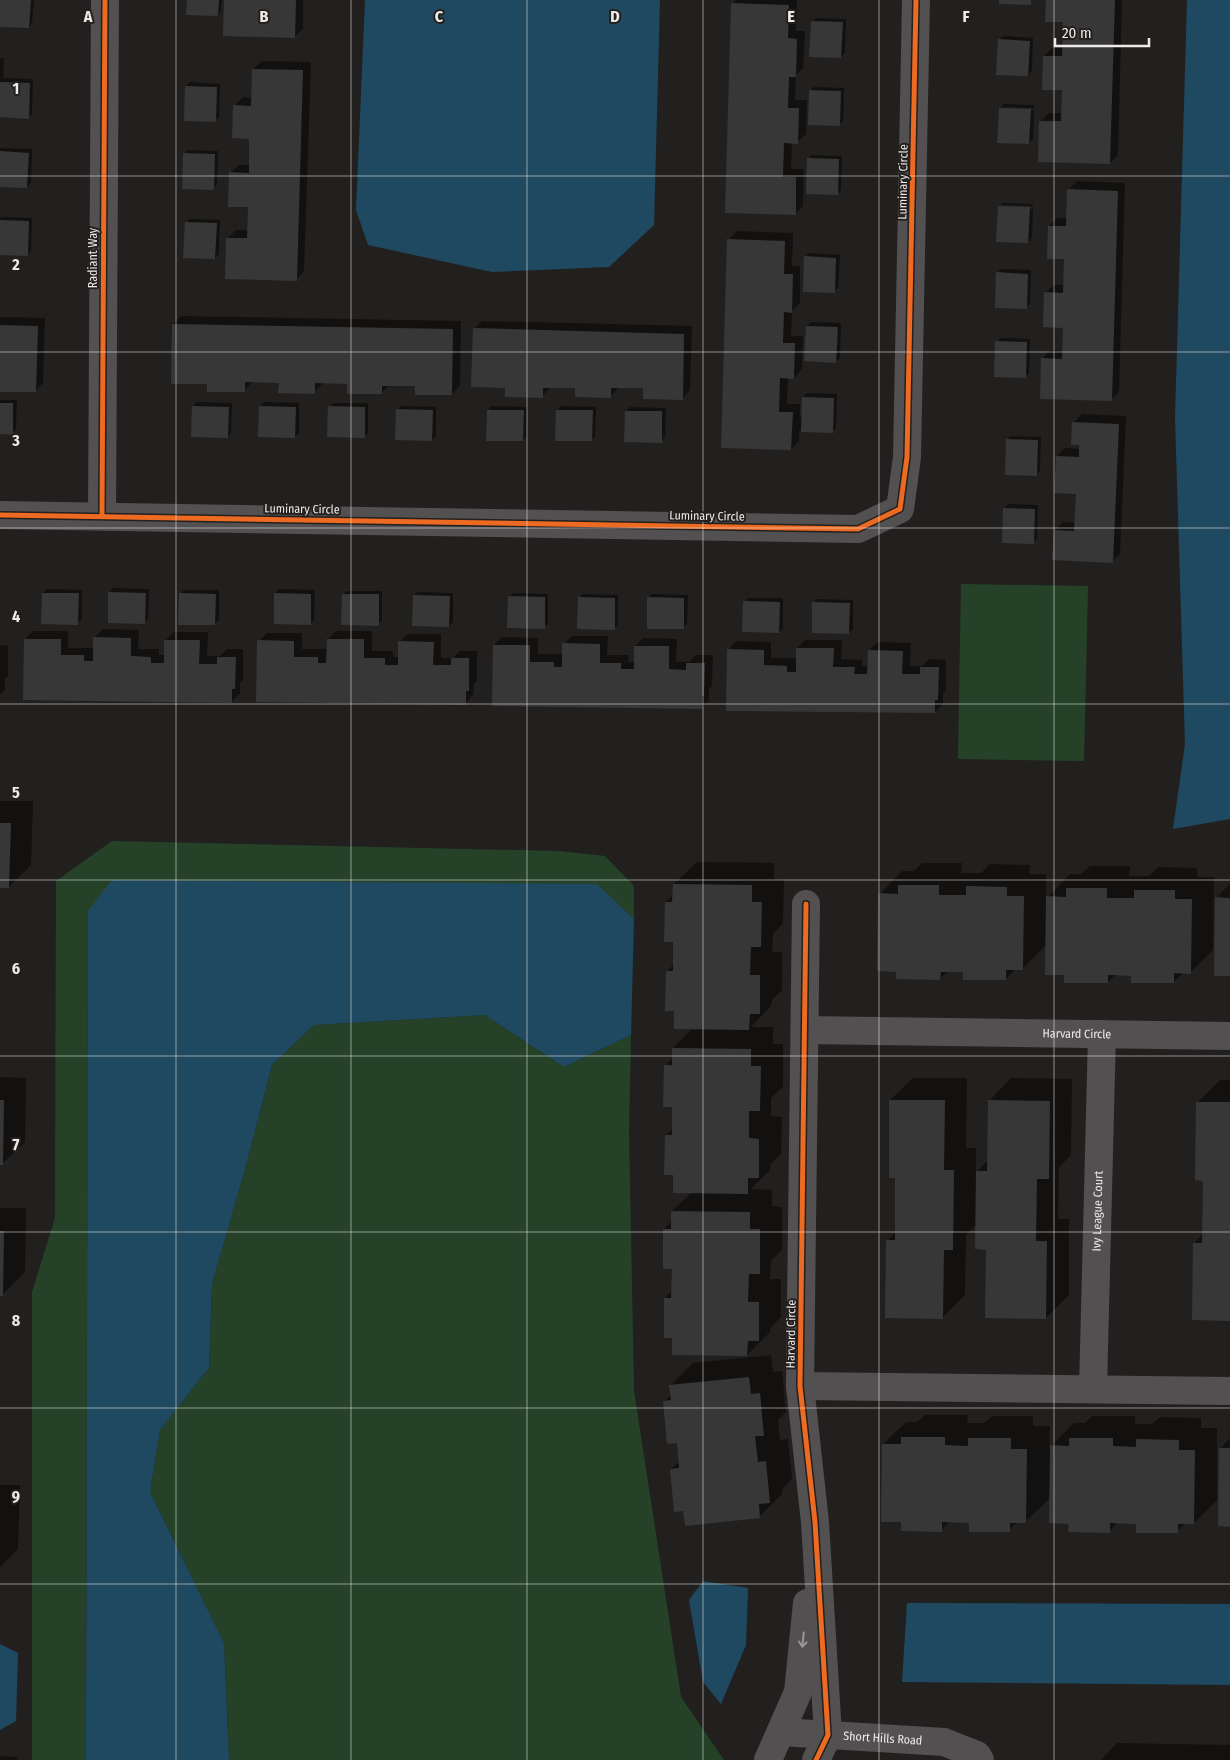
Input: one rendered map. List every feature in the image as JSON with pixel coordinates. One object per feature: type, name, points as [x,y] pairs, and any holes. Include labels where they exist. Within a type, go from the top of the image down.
[{"type":"street","name":"Radiant Way","points":[[102,516],[104,0]]},
{"type":"street","name":"Luminary Circle","points":[[0,516],[102,516],[858,529],[900,509],[907,457],[916,0]]},
{"type":"street","name":"Harvard Circle","points":[[806,904],[800,1386],[815,1522],[828,1735],[816,1760]]},
{"type":"street","name":"Harvard Circle","points":[[805,1030],[1230,1036]]},
{"type":"street","name":"Ivy League Court","points":[[1093,1389],[1102,1034]]},
{"type":"street","name":"Harvard Circle","points":[[800,1386],[1230,1391]]},
{"type":"street","name":"Harvard Circle","points":[[768,1760],[798,1692],[815,1522]]},
{"type":"street","name":"Short Hills Road","points":[[781,1732],[944,1742],[977,1755],[980,1760]]},
{"type":"green space","points":[[961,584],[1088,586],[1084,761],[958,759]]},
{"type":"green space","points":[[112,841],[559,851],[605,856],[634,886],[634,919],[596,884],[88,911],[86,1760],[32,1760],[32,1292],[55,1218],[56,881]]},
{"type":"green space","points":[[485,1015],[564,1067],[631,1035],[629,1132],[634,1391],[681,1697],[724,1760],[229,1760],[224,1643],[150,1492],[160,1430],[209,1368],[212,1284],[244,1173],[272,1065],[314,1025]]},
{"type":"water","points":[[365,0],[660,0],[654,225],[609,267],[492,272],[368,245],[356,210]]},
{"type":"water","points":[[1187,0],[1230,0],[1230,819],[1173,829],[1185,744],[1175,418]]},
{"type":"water","points":[[112,880],[597,884],[634,919],[631,1035],[564,1067],[485,1015],[314,1025],[272,1065],[244,1173],[212,1284],[209,1368],[160,1430],[150,1492],[224,1643],[229,1760],[86,1760],[88,911]]},
{"type":"water","points":[[703,1581],[748,1588],[746,1645],[721,1704],[703,1682],[689,1600]]},
{"type":"water","points":[[907,1603],[1230,1604],[1230,1685],[902,1682]]},
{"type":"water","points":[[0,1644],[18,1653],[16,1721],[0,1730]]},
{"type":"building","points":[[0,0],[31,0],[29,28],[0,27]]},
{"type":"building","points":[[187,0],[219,0],[218,16],[186,15]]},
{"type":"building","points":[[224,0],[296,0],[295,38],[223,36]]},
{"type":"building","points":[[999,0],[1031,0],[1031,5],[999,4]]},
{"type":"building","points":[[1046,0],[1115,0],[1110,164],[1038,162],[1039,121],[1061,121],[1062,90],[1042,90],[1043,56],[1062,56],[1063,22],[1045,22]]},
{"type":"building","points":[[731,3],[789,5],[788,38],[797,39],[796,77],[789,77],[788,108],[799,108],[798,144],[784,143],[783,177],[796,177],[796,215],[725,213]]},
{"type":"building","points":[[811,21],[843,22],[841,58],[809,57]]},
{"type":"building","points":[[998,39],[1030,41],[1028,76],[996,75]]},
{"type":"building","points":[[252,69],[303,70],[297,281],[225,279],[226,238],[247,238],[248,207],[228,207],[229,172],[249,173],[249,139],[232,138],[233,105],[251,106]]},
{"type":"building","points":[[0,82],[30,83],[29,119],[0,117]]},
{"type":"building","points":[[185,86],[217,87],[216,122],[184,121]]},
{"type":"building","points":[[809,90],[841,91],[840,126],[808,125]]},
{"type":"building","points":[[999,108],[1031,109],[1029,144],[997,143]]},
{"type":"building","points":[[0,151],[29,153],[27,188],[0,187]]},
{"type":"building","points":[[183,153],[215,154],[214,190],[182,189]]},
{"type":"building","points":[[807,158],[839,159],[838,195],[806,194]]},
{"type":"building","points":[[1067,189],[1118,191],[1112,401],[1040,399],[1041,358],[1062,359],[1063,328],[1043,327],[1044,292],[1063,293],[1064,259],[1047,259],[1048,226],[1066,226]]},
{"type":"building","points":[[998,206],[1030,207],[1028,243],[996,242]]},
{"type":"building","points":[[0,220],[29,221],[28,256],[0,255]]},
{"type":"building","points":[[185,222],[217,223],[215,259],[183,258]]},
{"type":"building","points":[[727,239],[785,241],[784,274],[793,274],[792,313],[784,312],[783,343],[795,343],[794,379],[780,378],[779,412],[793,412],[791,450],[721,448]]},
{"type":"building","points":[[804,256],[836,258],[835,293],[803,292]]},
{"type":"building","points":[[996,272],[1028,274],[1027,309],[995,308]]},
{"type":"building","points":[[172,324],[453,329],[452,395],[415,395],[415,386],[382,386],[382,394],[347,394],[347,384],[315,383],[315,394],[278,393],[279,383],[245,382],[245,392],[207,392],[207,384],[171,384]]},
{"type":"building","points":[[0,325],[38,326],[36,392],[0,392]]},
{"type":"building","points":[[806,326],[838,327],[836,363],[804,361]]},
{"type":"building","points":[[473,328],[684,334],[683,400],[643,399],[643,388],[611,388],[611,398],[575,397],[575,388],[543,388],[543,398],[505,397],[505,388],[471,387]]},
{"type":"building","points":[[995,341],[1027,342],[1026,378],[994,377]]},
{"type":"building","points":[[802,397],[834,398],[833,433],[801,432]]},
{"type":"building","points":[[0,403],[13,403],[13,435],[0,434]]},
{"type":"building","points":[[192,406],[229,407],[228,438],[191,437]]},
{"type":"building","points":[[259,406],[296,407],[295,438],[258,437]]},
{"type":"building","points":[[328,406],[365,407],[365,438],[327,437]]},
{"type":"building","points":[[396,409],[433,410],[432,441],[395,440]]},
{"type":"building","points":[[487,410],[524,410],[523,441],[486,441]]},
{"type":"building","points":[[556,410],[593,410],[592,441],[555,441]]},
{"type":"building","points":[[625,411],[662,411],[662,443],[624,442]]},
{"type":"building","points":[[1072,422],[1119,424],[1113,563],[1052,560],[1054,530],[1074,531],[1076,494],[1054,493],[1056,456],[1079,457],[1079,445],[1071,445]]},
{"type":"building","points":[[1006,439],[1038,440],[1037,476],[1005,475]]},
{"type":"building","points":[[1003,508],[1035,509],[1034,544],[1002,543]]},
{"type":"building","points":[[108,592],[146,593],[145,624],[108,623]]},
{"type":"building","points":[[42,593],[79,593],[78,625],[41,624]]},
{"type":"building","points":[[179,593],[216,594],[215,625],[178,625]]},
{"type":"building","points":[[274,593],[311,594],[311,625],[274,624]]},
{"type":"building","points":[[342,594],[379,594],[379,626],[341,625]]},
{"type":"building","points":[[413,595],[450,596],[449,627],[412,626]]},
{"type":"building","points":[[508,596],[545,597],[545,629],[507,628]]},
{"type":"building","points":[[578,597],[615,598],[615,630],[577,629]]},
{"type":"building","points":[[647,597],[684,598],[684,629],[647,629]]},
{"type":"building","points":[[743,601],[780,602],[779,633],[742,632]]},
{"type":"building","points":[[812,602],[850,603],[849,634],[812,633]]},
{"type":"building","points":[[93,637],[131,638],[131,656],[151,657],[151,663],[164,663],[164,640],[200,640],[199,664],[217,664],[217,657],[236,657],[235,689],[232,689],[232,703],[23,700],[24,639],[61,639],[61,655],[84,655],[84,661],[93,661]]},
{"type":"building","points":[[327,639],[364,639],[364,658],[385,658],[385,665],[398,665],[398,641],[434,642],[433,665],[451,665],[451,658],[469,658],[469,691],[466,691],[466,705],[256,702],[257,640],[294,641],[294,657],[318,657],[318,663],[326,663]]},
{"type":"building","points":[[562,643],[600,644],[600,663],[621,663],[621,669],[634,669],[634,646],[669,646],[669,669],[686,670],[686,663],[705,663],[702,709],[492,706],[493,645],[530,645],[530,662],[554,662],[554,667],[562,667]]},
{"type":"building","points":[[796,648],[834,648],[833,667],[855,667],[854,674],[867,674],[868,650],[903,651],[902,674],[920,674],[920,667],[939,667],[938,700],[935,700],[935,713],[726,711],[727,649],[764,650],[764,665],[787,666],[787,672],[796,672]]},
{"type":"building","points":[[0,823],[11,823],[9,888],[0,888]]},
{"type":"building","points":[[673,884],[752,885],[752,902],[762,902],[761,947],[751,947],[750,975],[760,975],[760,1014],[750,1014],[749,1030],[674,1029],[674,1011],[665,1011],[666,971],[673,971],[673,942],[664,942],[665,902],[672,902]]},
{"type":"building","points":[[898,885],[939,885],[939,895],[966,895],[966,886],[1007,887],[1007,896],[1024,896],[1023,970],[1006,970],[1006,980],[963,980],[963,972],[941,972],[940,980],[896,979],[896,972],[877,971],[878,893],[898,894]]},
{"type":"building","points":[[1066,888],[1107,888],[1107,898],[1134,898],[1134,890],[1175,890],[1175,899],[1192,899],[1191,974],[1174,973],[1174,983],[1131,983],[1131,976],[1108,975],[1108,983],[1064,983],[1064,975],[1045,975],[1046,896],[1066,897]]},
{"type":"building","points":[[1215,897],[1230,898],[1230,976],[1214,976]]},
{"type":"building","points":[[672,1048],[751,1049],[751,1066],[761,1066],[760,1111],[749,1111],[749,1138],[759,1139],[759,1178],[748,1178],[748,1194],[673,1193],[673,1175],[664,1175],[665,1135],[672,1135],[672,1107],[663,1107],[664,1065],[672,1065]]},
{"type":"building","points":[[0,1100],[4,1100],[3,1165],[0,1165]]},
{"type":"building","points":[[889,1100],[945,1100],[944,1170],[954,1170],[953,1250],[944,1250],[943,1319],[885,1318],[886,1240],[895,1240],[895,1178],[889,1178]]},
{"type":"building","points":[[988,1100],[1050,1101],[1049,1179],[1037,1179],[1036,1241],[1047,1241],[1046,1319],[985,1318],[986,1250],[975,1249],[976,1171],[987,1171]]},
{"type":"building","points":[[1196,1102],[1230,1102],[1230,1321],[1192,1320],[1193,1243],[1202,1243],[1203,1181],[1195,1180]]},
{"type":"building","points":[[671,1211],[750,1212],[750,1229],[760,1229],[760,1274],[749,1274],[748,1302],[759,1302],[759,1341],[748,1341],[747,1356],[672,1355],[672,1338],[664,1338],[664,1298],[671,1298],[672,1269],[663,1269],[663,1229],[671,1229]]},
{"type":"building","points":[[0,1231],[4,1231],[3,1296],[0,1296]]},
{"type":"building","points":[[749,1377],[751,1394],[760,1393],[764,1436],[755,1436],[758,1462],[766,1461],[770,1503],[759,1504],[760,1518],[685,1526],[683,1511],[674,1512],[670,1469],[679,1468],[677,1443],[667,1444],[663,1401],[671,1400],[669,1385]]},
{"type":"building","points":[[901,1437],[945,1437],[945,1445],[968,1446],[968,1438],[1011,1438],[1011,1449],[1027,1449],[1026,1523],[1010,1523],[1010,1532],[969,1532],[969,1523],[942,1522],[942,1532],[901,1531],[901,1522],[881,1522],[882,1444],[901,1444]]},
{"type":"building","points":[[1069,1438],[1113,1438],[1113,1446],[1136,1447],[1136,1439],[1179,1440],[1179,1450],[1195,1450],[1194,1524],[1178,1524],[1178,1533],[1136,1533],[1136,1524],[1110,1523],[1110,1533],[1068,1532],[1069,1524],[1049,1523],[1050,1445],[1069,1446]]},
{"type":"building","points":[[1219,1448],[1230,1448],[1230,1527],[1218,1526]]},
{"type":"cycle path","points":[[102,516],[105,0]]},
{"type":"cycle path","points":[[0,515],[858,529],[900,509],[907,457],[916,0]]},
{"type":"cycle path","points":[[806,904],[800,1386],[815,1522],[828,1735],[816,1760]]}]
